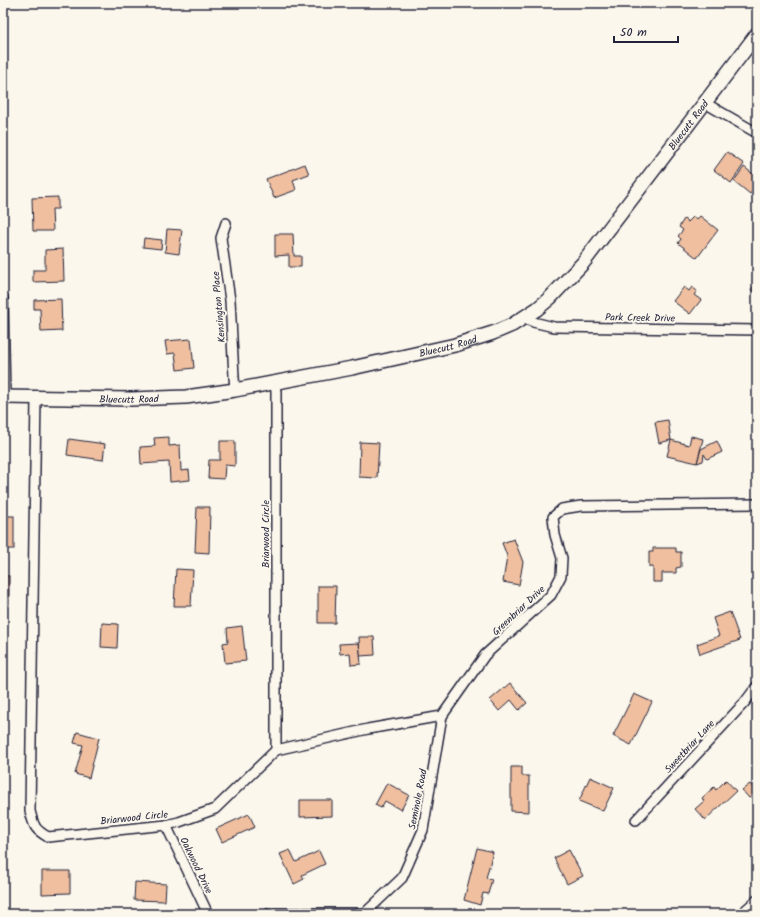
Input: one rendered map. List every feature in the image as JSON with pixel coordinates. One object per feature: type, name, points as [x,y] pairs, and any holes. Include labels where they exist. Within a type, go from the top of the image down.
[{"type":"street","name":"Bluecutt Road","points":[[4,397],[131,399],[186,396],[235,390],[275,384],[455,345],[493,334],[512,325],[537,309],[550,298],[583,263],[757,34]]},
{"type":"street","points":[[705,103],[757,133]]},
{"type":"street","name":"Kensington Place","points":[[226,223],[222,238],[230,300],[235,390]]},
{"type":"street","points":[[3,297],[4,397]]},
{"type":"street","name":"Park Creek Drive","points":[[524,318],[533,322],[554,327],[757,330]]},
{"type":"street","name":"Briarwood Circle","points":[[36,397],[30,811],[33,825],[40,833],[48,837],[166,826],[215,810],[276,750],[275,384]]},
{"type":"street","name":"Greenbriar Drive","points":[[442,716],[485,655],[551,595],[561,576],[562,558],[555,535],[553,517],[562,509],[581,506],[757,504]]},
{"type":"street","name":"Sweetbriar Lane","points":[[636,820],[745,702],[757,686]]},
{"type":"street","points":[[276,750],[368,729],[442,716]]},
{"type":"street","name":"Seminole Road","points":[[268,914],[365,914],[402,878],[423,830],[442,716]]},
{"type":"street","name":"Oakwood Drive","points":[[166,826],[208,914]]},
{"type":"street","points":[[741,914],[757,900]]},
{"type":"building","points":[[727,152],[744,164],[731,183],[714,170]]},
{"type":"building","points":[[305,164],[309,174],[293,180],[296,190],[274,198],[266,179]]},
{"type":"building","points":[[744,167],[757,177],[757,185],[750,194],[734,181]]},
{"type":"building","points":[[58,197],[58,209],[52,209],[53,231],[33,231],[32,198]]},
{"type":"building","points":[[757,207],[757,216],[753,212]]},
{"type":"building","points":[[700,216],[718,230],[697,258],[678,243],[681,239],[678,236],[683,230],[679,227],[684,219],[688,222],[693,217],[697,219]]},
{"type":"building","points":[[167,229],[182,230],[179,254],[165,252]]},
{"type":"building","points":[[275,234],[293,234],[294,256],[301,256],[301,267],[289,267],[289,255],[275,256]]},
{"type":"building","points":[[144,238],[162,240],[161,249],[143,247]]},
{"type":"building","points":[[63,249],[64,281],[33,282],[33,270],[45,270],[45,250]]},
{"type":"building","points":[[757,282],[757,295],[751,290]]},
{"type":"building","points":[[684,287],[689,291],[692,287],[697,291],[694,295],[701,300],[690,314],[673,301]]},
{"type":"building","points":[[61,299],[62,331],[41,332],[40,309],[34,309],[34,300]]},
{"type":"building","points":[[191,339],[194,368],[177,370],[175,353],[167,354],[165,341]]},
{"type":"building","points":[[668,420],[671,440],[659,443],[655,422]]},
{"type":"building","points":[[691,436],[703,439],[697,463],[667,456],[671,440],[689,445]]},
{"type":"building","points":[[169,437],[169,446],[180,445],[181,471],[189,470],[190,480],[170,482],[169,462],[141,464],[140,447],[155,446],[154,438]]},
{"type":"building","points":[[69,439],[105,444],[103,460],[67,455]]},
{"type":"building","points":[[220,441],[235,441],[235,466],[225,465],[224,479],[208,478],[209,460],[220,460]]},
{"type":"building","points":[[717,441],[722,452],[707,459],[704,454],[703,461],[697,463],[701,449]]},
{"type":"building","points":[[360,442],[379,443],[377,478],[359,477]]},
{"type":"building","points":[[197,507],[210,507],[209,553],[195,552]]},
{"type":"building","points":[[3,516],[14,516],[14,549],[3,549]]},
{"type":"building","points":[[514,539],[523,562],[519,585],[503,582],[507,556],[502,543]]},
{"type":"building","points":[[653,548],[676,548],[676,552],[681,552],[681,567],[676,568],[676,573],[662,573],[662,582],[653,582],[653,567],[649,567],[649,552],[653,552]]},
{"type":"building","points":[[176,569],[193,570],[191,606],[174,606]]},
{"type":"building","points":[[3,576],[9,576],[9,605],[3,605]]},
{"type":"building","points":[[318,586],[336,586],[335,623],[318,623]]},
{"type":"building","points":[[730,612],[740,640],[700,654],[697,644],[719,636],[713,618]]},
{"type":"building","points":[[102,623],[118,624],[117,648],[101,647]]},
{"type":"building","points":[[242,626],[246,661],[225,663],[223,643],[228,642],[227,628]]},
{"type":"building","points":[[359,637],[374,637],[375,655],[360,656]]},
{"type":"building","points":[[359,643],[361,664],[351,665],[350,653],[340,654],[339,644]]},
{"type":"building","points":[[510,683],[527,703],[519,710],[511,700],[499,711],[490,700]]},
{"type":"building","points":[[634,694],[652,702],[631,745],[613,736]]},
{"type":"building","points":[[77,732],[99,738],[89,778],[75,774],[83,745],[74,743]]},
{"type":"building","points":[[511,767],[522,767],[522,776],[529,776],[529,812],[511,811]]},
{"type":"building","points":[[590,777],[614,788],[603,811],[579,801]]},
{"type":"building","points":[[726,780],[736,791],[705,820],[695,809],[704,801],[702,798],[714,787],[716,790]]},
{"type":"building","points":[[387,783],[409,795],[401,810],[385,801],[381,808],[375,805]]},
{"type":"building","points":[[750,784],[757,792],[749,798],[742,790]]},
{"type":"building","points":[[300,800],[332,800],[332,816],[300,817]]},
{"type":"building","points":[[249,814],[255,827],[222,842],[216,829]]},
{"type":"building","points":[[477,848],[493,852],[486,878],[492,879],[488,894],[483,893],[480,905],[464,900]]},
{"type":"building","points":[[290,850],[296,862],[319,851],[325,864],[302,875],[304,879],[294,884],[280,854]]},
{"type":"building","points":[[569,850],[583,876],[567,884],[554,858]]},
{"type":"building","points":[[42,871],[70,871],[70,893],[42,894]]},
{"type":"building","points":[[135,882],[166,884],[165,901],[134,900]]}]
